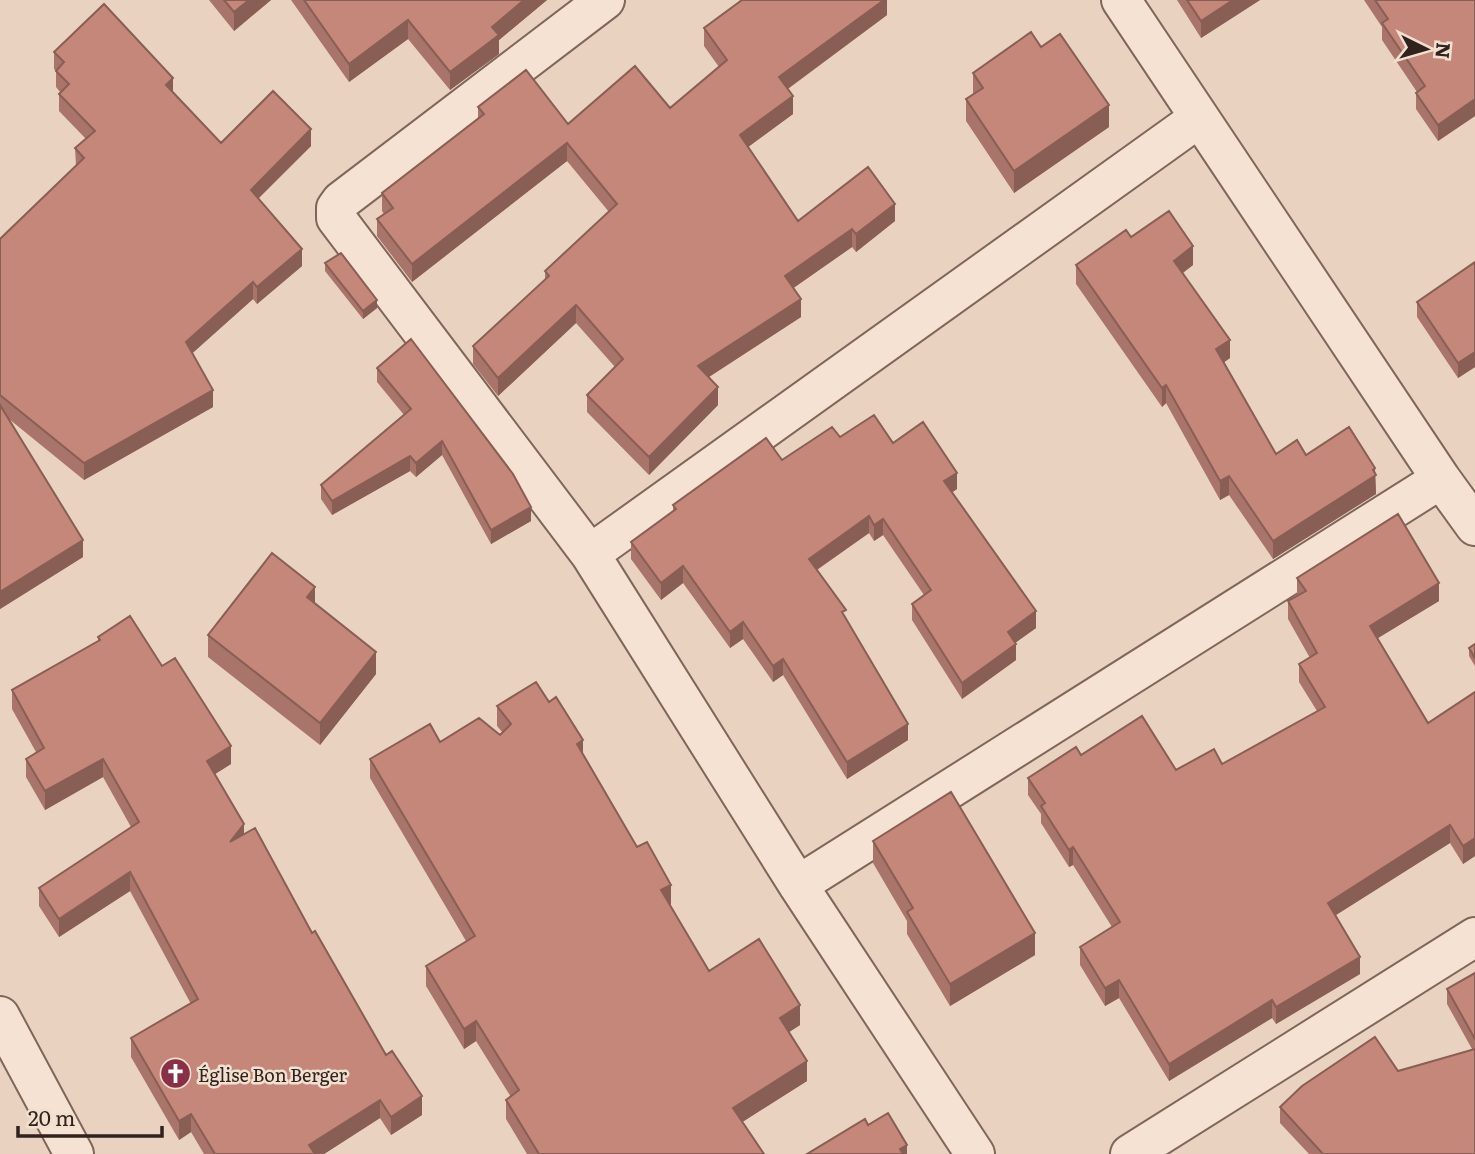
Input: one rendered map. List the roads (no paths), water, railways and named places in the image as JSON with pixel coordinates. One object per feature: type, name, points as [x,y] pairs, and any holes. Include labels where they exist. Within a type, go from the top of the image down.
[{"type":"street","points":[[605,0],[341,201],[336,208],[336,218],[590,554],[797,885],[975,1154]]},
{"type":"street","points":[[1121,0],[1475,526]]},
{"type":"street","points":[[590,554],[1199,118]]},
{"type":"street","points":[[797,885],[1441,479]]},
{"type":"street","points":[[1130,1154],[1475,937]]},
{"type":"street","points":[[0,1016],[74,1154]]},
{"type":"place","name":"Église Bon Berger","points":[[175,1074]]}]
